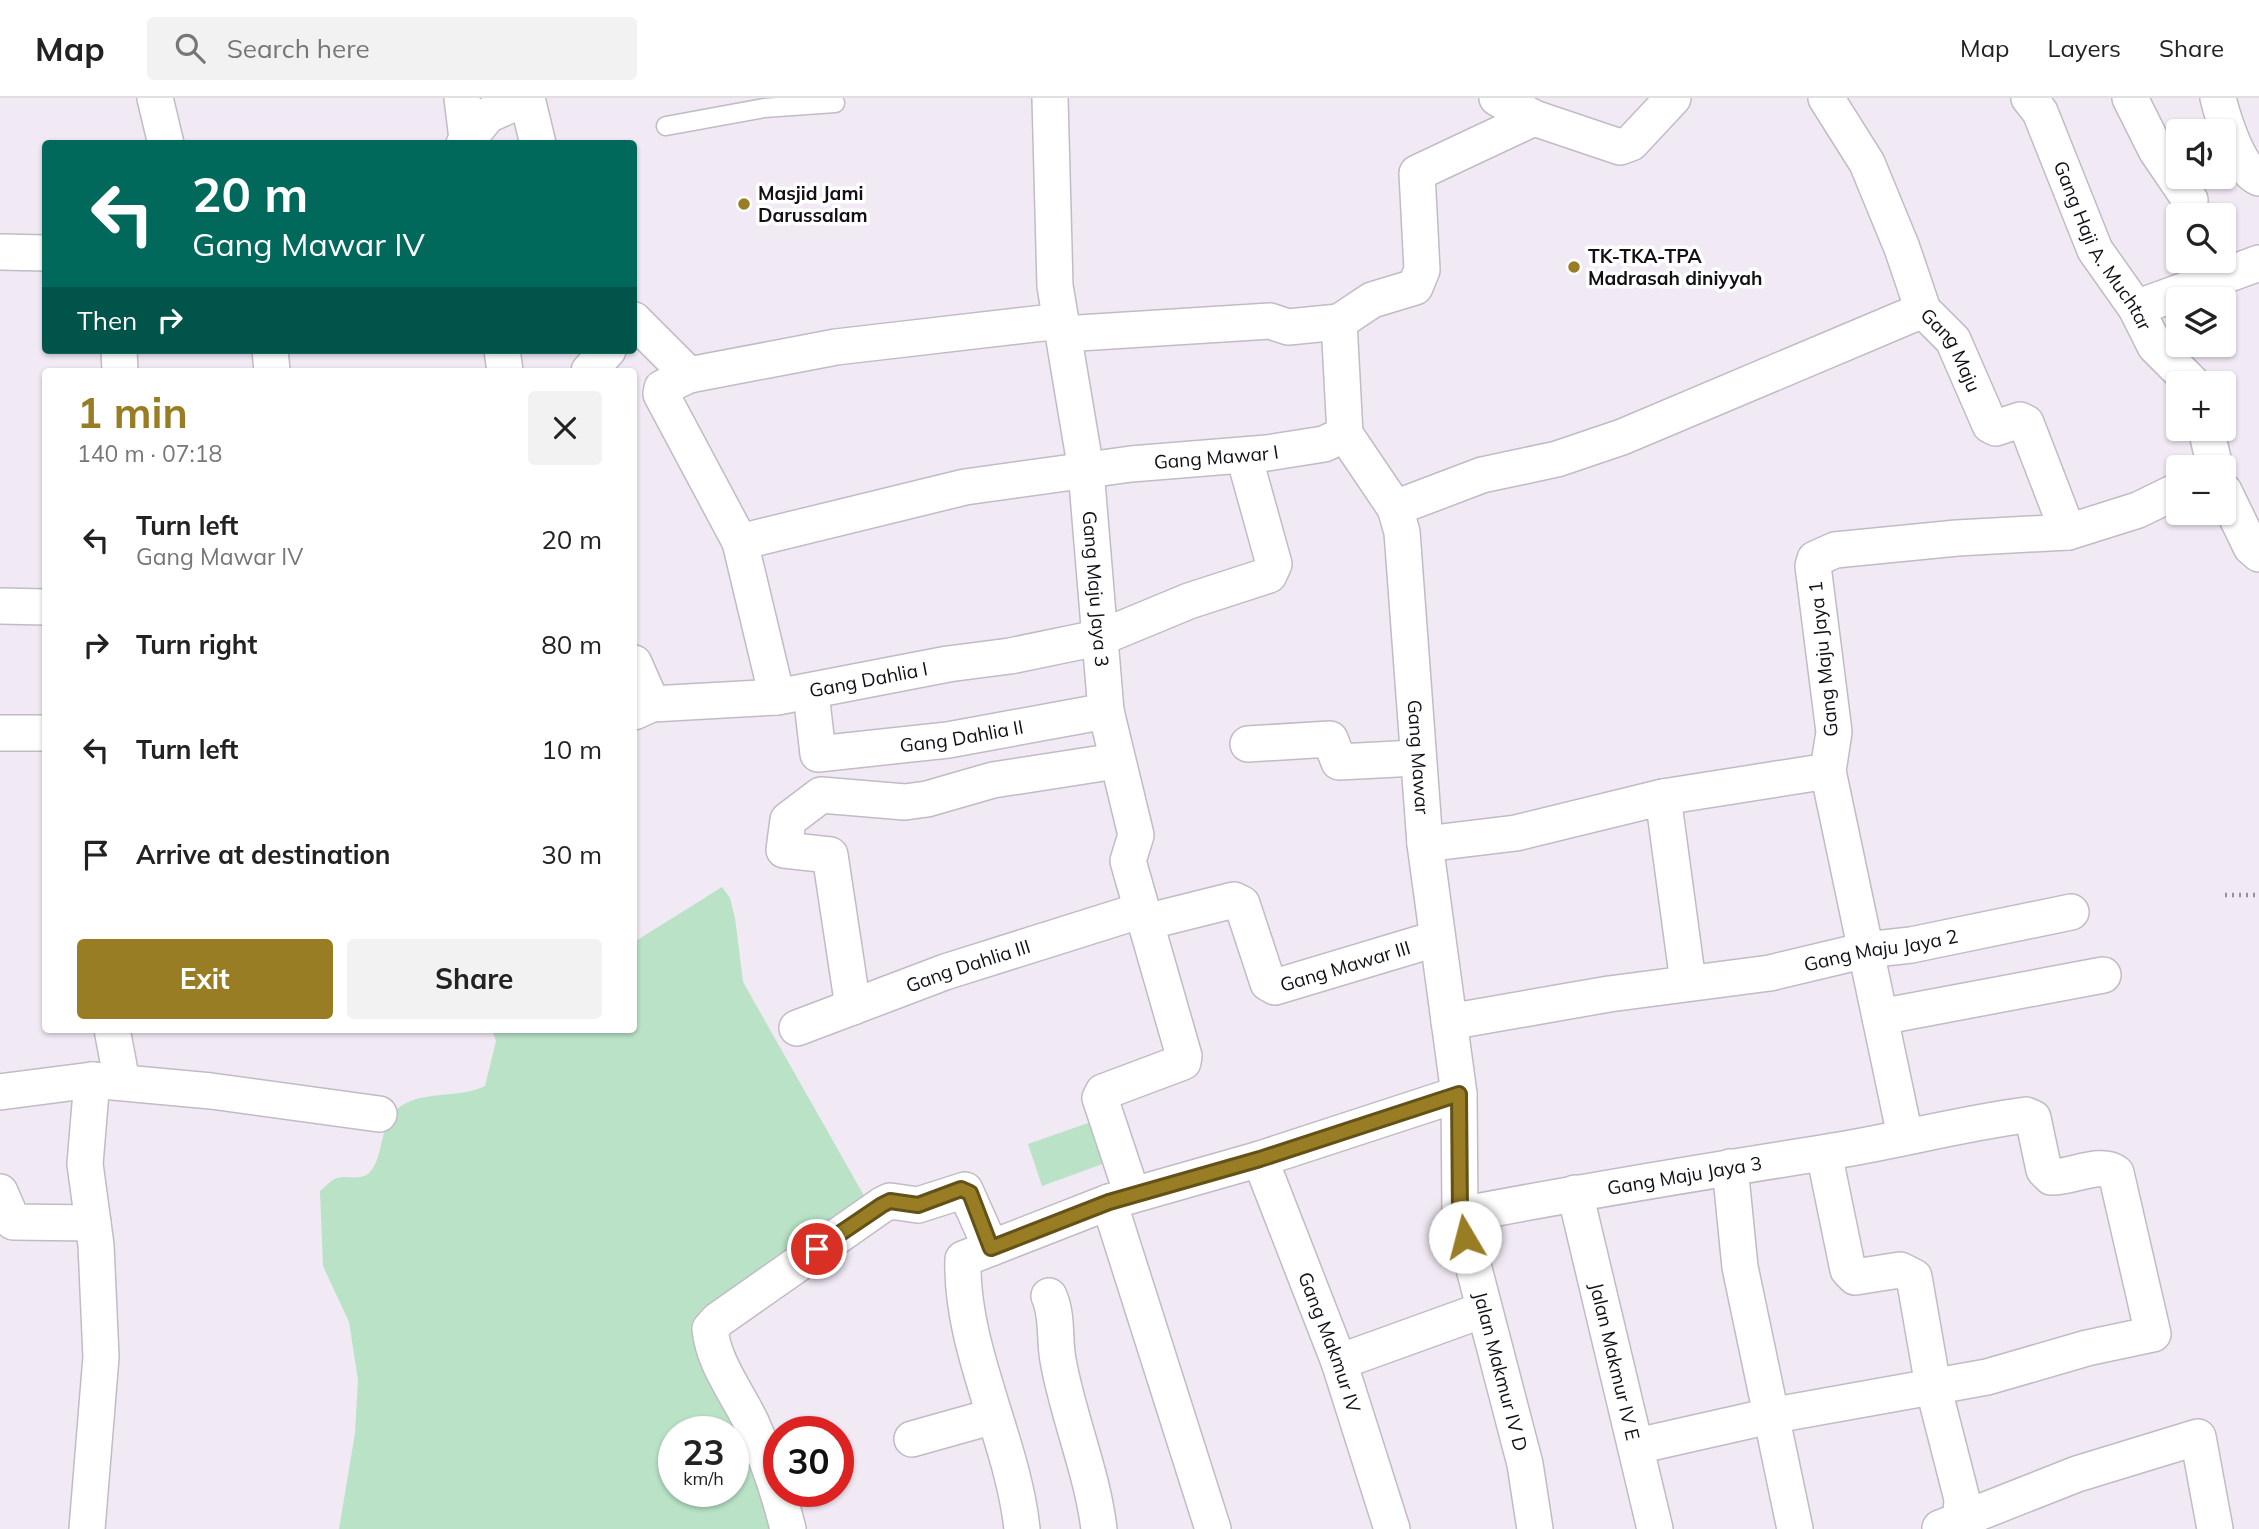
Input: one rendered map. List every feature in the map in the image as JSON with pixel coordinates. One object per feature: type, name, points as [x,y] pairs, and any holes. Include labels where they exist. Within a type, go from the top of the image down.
[{"type":"street","points":[[155,98],[165,140]]},
{"type":"street","points":[[462,98],[465,140]]},
{"type":"street","points":[[466,140],[488,115],[526,98],[537,140]]},
{"type":"street","name":"Gang Maju Jaya 3","points":[[1050,98],[1055,286],[1086,470],[1102,637],[1106,711],[1136,835],[1129,861],[1164,993],[1182,1049],[1183,1062],[1103,1093],[1100,1098],[1121,1198]]},
{"type":"street","points":[[1497,98],[1534,118],[1620,147],[1631,143],[1673,98]]},
{"type":"street","name":"Gang Maju","points":[[1826,98],[1867,163],[1902,248],[1923,310],[1953,340],[1990,425],[1996,428],[2020,420],[2026,423],[2068,533]]},
{"type":"street","name":"Gang Haji A. Muchtar","points":[[2029,98],[2040,112],[2095,250],[2136,308],[2155,346],[2180,371]]},
{"type":"street","points":[[2130,98],[2157,150],[2190,200]]},
{"type":"street","points":[[2218,98],[2224,122],[2247,170],[2259,178]]},
{"type":"street","points":[[794,695],[740,542],[661,394],[662,388],[689,375],[836,347],[1062,327],[1270,321],[1288,327],[1339,322],[1372,300],[1415,287],[1422,270],[1417,173],[1534,118]]},
{"type":"street","points":[[0,251],[42,253]]},
{"type":"street","points":[[2136,308],[2259,263]]},
{"type":"street","points":[[1395,508],[1482,475],[1557,459],[1622,438],[1923,310]]},
{"type":"street","points":[[637,322],[689,375]]},
{"type":"street","points":[[1339,322],[1345,434]]},
{"type":"street","points":[[592,368],[604,354]]},
{"type":"street","name":"Gang Mawar","points":[[1345,434],[1395,508],[1402,532],[1424,844],[1435,939],[1459,1094]]},
{"type":"street","name":"Gang Mawar I","points":[[740,542],[965,486],[1086,470],[1244,456],[1324,444],[1345,434]]},
{"type":"street","name":"Gang Dahlia I","points":[[643,708],[794,695],[1102,637],[1189,601],[1269,575],[1274,570],[1244,456]]},
{"type":"street","points":[[2068,533],[2138,510],[2166,496]]},
{"type":"street","points":[[2236,514],[2255,551]]},
{"type":"street","name":"Gang Maju Jaya 1","points":[[1828,771],[1834,733],[1813,566],[1815,559],[1835,550],[1957,538],[2068,533]]},
{"type":"street","points":[[0,606],[42,607]]},
{"type":"street","points":[[637,678],[643,708]]},
{"type":"street","name":"Gang Dahlia II","points":[[794,695],[818,754],[948,740],[1106,711]]},
{"type":"street","points":[[0,733],[42,733]]},
{"type":"street","points":[[1248,744],[1330,739],[1339,762],[1416,758]]},
{"type":"street","points":[[853,1007],[830,855],[784,850],[789,820],[821,795],[916,800],[993,780],[1116,761]]},
{"type":"street","points":[[1424,844],[1516,833],[1663,797],[1828,771],[1905,1136]]},
{"type":"street","points":[[1663,797],[1688,982]]},
{"type":"street","name":"Gang Mawar III","points":[[1144,916],[1234,901],[1242,904],[1268,984],[1275,987],[1435,939]]},
{"type":"street","name":"Gang Maju Jaya 2","points":[[1449,1022],[1688,982],[1770,973],[1866,950],[1911,945],[2071,912]]},
{"type":"street","name":"Gang Dahlia III","points":[[797,1028],[945,972],[1144,916]]},
{"type":"street","points":[[1880,1017],[2104,975]]},
{"type":"street","points":[[87,1529],[101,1357],[93,1223],[85,1164],[107,1081],[112,1033]]},
{"type":"street","points":[[0,1092],[107,1081],[211,1091],[379,1114]]},
{"type":"street","points":[[1021,1529],[1009,1463],[982,1376],[963,1259],[1121,1198],[1260,1159],[1459,1094],[1460,1215]]},
{"type":"street","name":"Gang Maju Jaya 3","points":[[1460,1215],[1575,1193],[1824,1153],[2026,1115],[2033,1118],[2044,1170],[2051,1177],[2101,1169],[2111,1169],[2116,1173],[2153,1334],[2087,1348],[1987,1377],[1933,1386]]},
{"type":"street","points":[[1824,1153],[1848,1270],[1855,1277],[1900,1270],[1914,1277],[1933,1386],[1962,1499],[1951,1527]]},
{"type":"street","name":"Gang Makmur IV","points":[[1260,1159],[1339,1362],[1392,1529]]},
{"type":"street","points":[[1730,1167],[1740,1267],[1795,1529]]},
{"type":"street","points":[[788,1529],[777,1484],[711,1339],[710,1329],[718,1320],[890,1201],[918,1205],[965,1190],[991,1248]]},
{"type":"street","points":[[0,1192],[13,1222],[93,1223]]},
{"type":"street","name":"Jalan Makmur IV E","points":[[1575,1193],[1655,1529]]},
{"type":"street","points":[[1121,1198],[1213,1529]]},
{"type":"street","name":"Jalan Makmur IV D","points":[[1460,1215],[1525,1464],[1535,1529]]},
{"type":"street","points":[[1049,1296],[1054,1307],[1058,1360],[1096,1501],[1099,1529]]},
{"type":"street","points":[[1339,1362],[1483,1310]]},
{"type":"street","points":[[1637,1446],[1770,1416],[1933,1386]]},
{"type":"street","points":[[912,1439],[995,1416]]},
{"type":"street","points":[[1951,1527],[2077,1474],[2198,1437],[2215,1529]]},
{"type":"lane","points":[[666,126],[763,103],[835,103]]},
{"type":"path","points":[[2225,895],[2259,894]]},
{"type":"green space","points":[[722,887],[730,898],[735,918],[743,982],[867,1201],[698,1321],[736,1416],[658,1416],[658,1507],[749,1507],[749,1449],[763,1484],[763,1507],[772,1507],[781,1529],[339,1529],[355,1433],[358,1380],[349,1322],[323,1266],[320,1191],[337,1178],[362,1177],[369,1173],[375,1165],[390,1118],[406,1103],[485,1086],[496,1041],[493,1033],[637,1033],[637,940]]},
{"type":"green space","points":[[1094,1121],[1108,1162],[1042,1186],[1028,1144]]},
{"type":"place","name":"Masjid Jami Darussalam","points":[[744,204]]},
{"type":"place","name":"TK-TKA-TPA Madrasah diniyyah","points":[[1574,267]]},
{"type":"route","points":[[817,1249],[890,1201],[918,1205],[961,1189],[970,1193],[991,1248],[1109,1202],[1260,1159],[1459,1094],[1460,1215],[1465,1237]]}]
